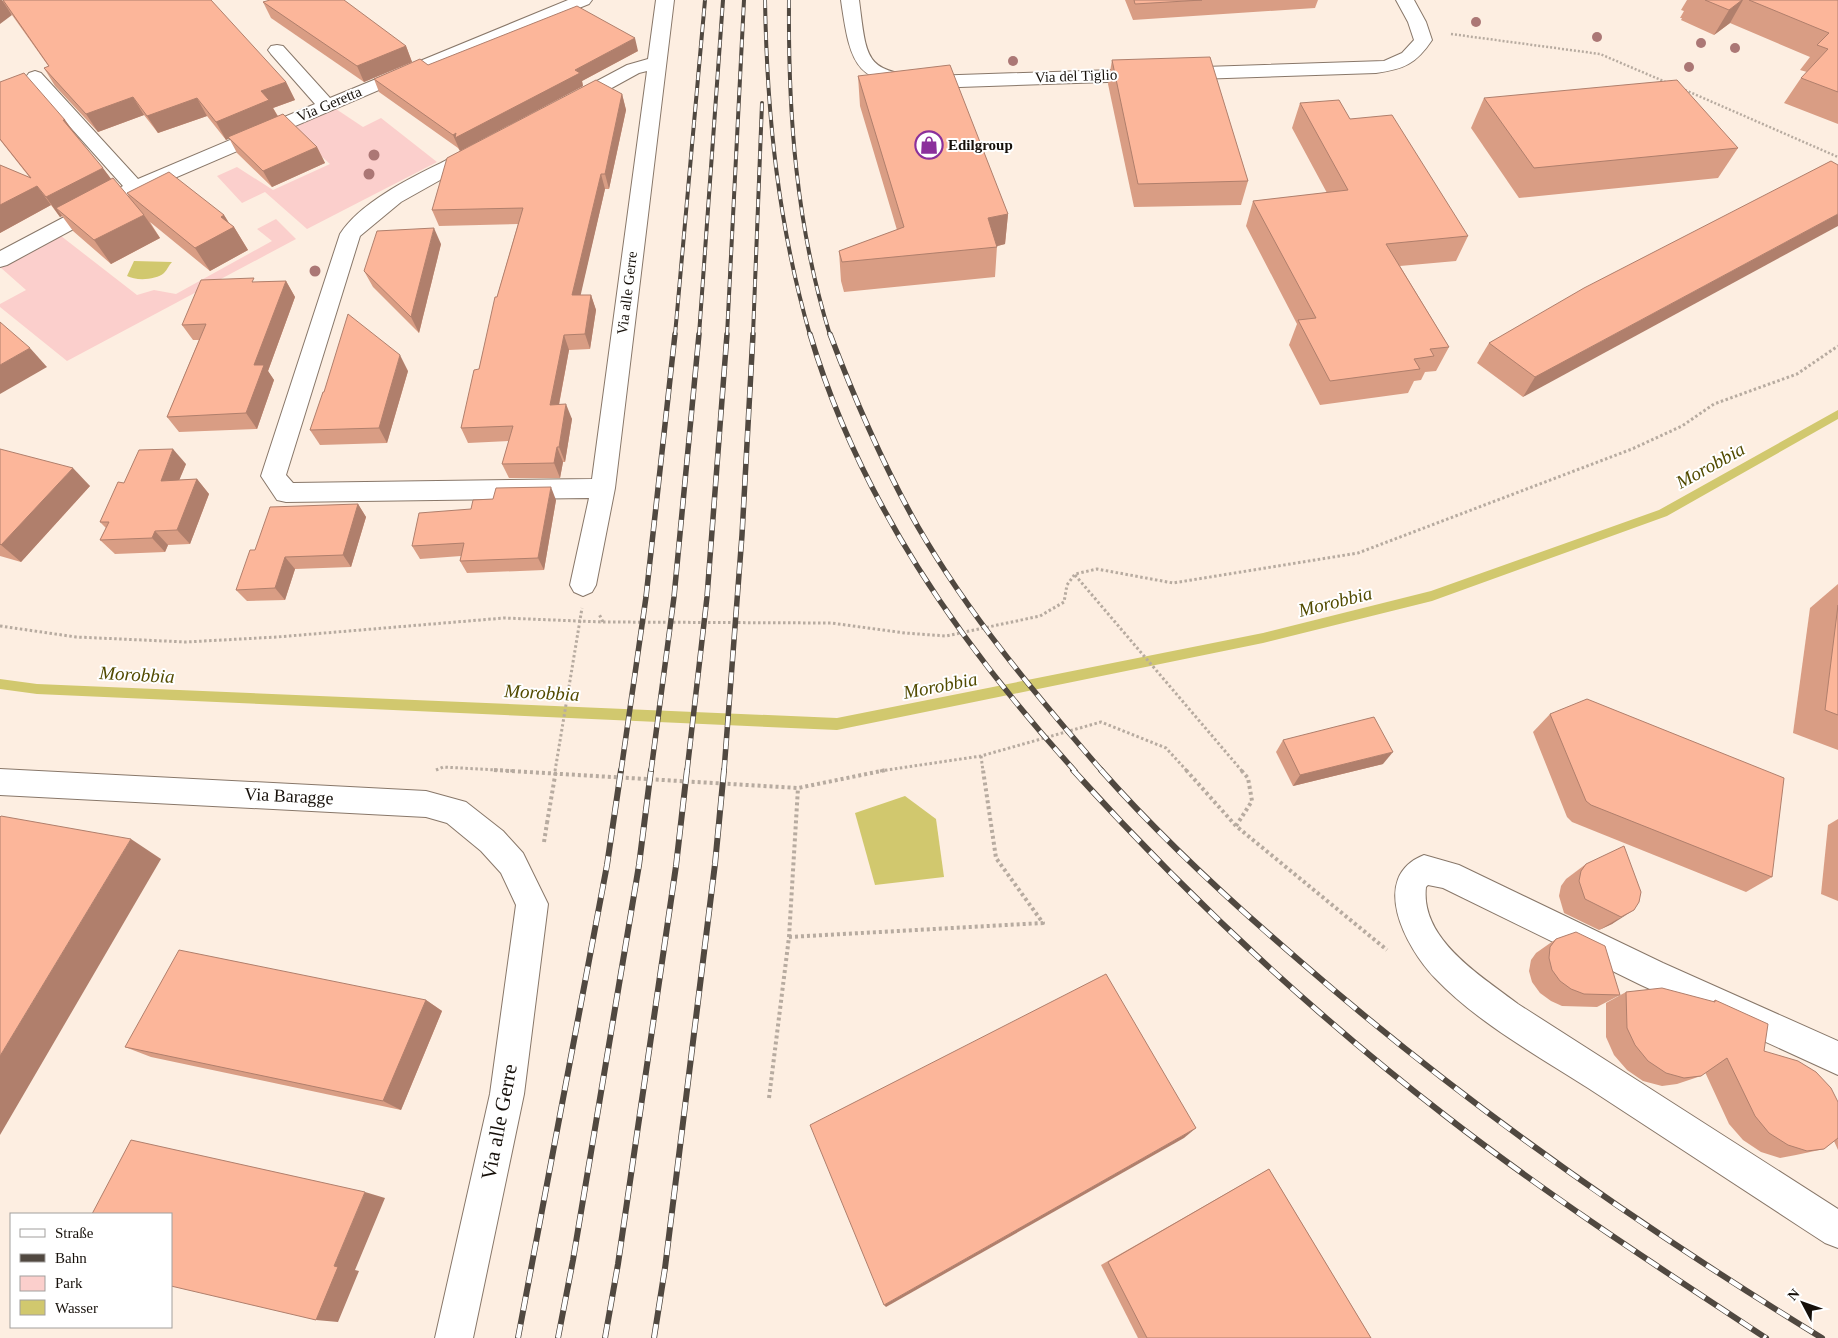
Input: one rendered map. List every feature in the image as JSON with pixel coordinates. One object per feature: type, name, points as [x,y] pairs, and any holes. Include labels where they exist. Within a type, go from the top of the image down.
[{"type":"street","name":"Via Geretta","points":[[0,260],[135,188],[326,105],[583,0]]},
{"type":"street","name":"Via alle Gerre","points":[[583,585],[603,488],[665,0]]},
{"type":"street","name":"Via del Tiglio","points":[[850,0],[859,55],[865,65],[875,73],[903,81],[1376,68],[1398,65],[1415,53],[1423,40],[1420,30]]},
{"type":"street","points":[[1405,0],[1420,30]]},
{"type":"street","points":[[277,50],[326,105]]},
{"type":"street","points":[[556,110],[634,69],[656,62]]},
{"type":"street","points":[[35,76],[135,188]]},
{"type":"street","points":[[496,141],[394,196],[368,215],[350,234],[273,476],[286,492],[603,488]]},
{"type":"street","name":"Via Baragge","points":[[0,782],[426,804],[455,812],[492,841],[512,863],[532,904]]},
{"type":"street","points":[[1838,1058],[1652,974],[1448,875],[1424,870],[1417,873],[1411,885],[1412,917],[1428,948],[1470,987],[1506,1016],[1838,1230]]},
{"type":"street","name":"Via alle Gerre","points":[[454,1338],[506,1094],[532,904]]},
{"type":"path","points":[[1420,30],[1600,54],[1674,86]]},
{"type":"path","points":[[1684,90],[1838,157]]},
{"type":"path","points":[[0,626],[76,637],[186,642],[287,636],[504,618],[603,622],[831,623],[904,633],[946,636],[1040,616],[1064,602],[1067,585],[1075,574],[1097,569],[1173,583],[1358,553],[1632,449],[1682,426],[1714,404],[1797,374],[1838,346]]},
{"type":"path","points":[[1075,574],[1210,730],[1248,778],[1252,801],[1236,826]]},
{"type":"path","points":[[583,585],[603,622]]},
{"type":"path","points":[[543,846],[582,608]]},
{"type":"path","points":[[434,771],[442,767],[798,788],[901,767],[981,756],[1101,722],[1166,748],[1236,826],[1390,952]]},
{"type":"path","points":[[789,937],[1043,923],[996,858],[981,756]]},
{"type":"path","points":[[769,1098],[789,937],[798,788]]},
{"type":"green space","points":[[336,109],[363,127],[381,118],[437,162],[307,229],[265,192],[242,203],[217,176],[237,167],[273,190],[330,164],[297,134],[241,148]]},
{"type":"green space","points":[[276,219],[296,239],[67,361],[0,307],[0,304],[26,290],[0,267],[61,236],[137,295],[154,290],[176,294],[272,241],[257,229]]},
{"type":"water","points":[[134,261],[172,262],[165,272],[160,275],[141,279],[127,276]]},
{"type":"water","points":[[905,796],[936,819],[944,877],[875,885],[855,813]]},
{"type":"building","points":[[3,0],[211,0],[286,82],[261,91],[269,100],[216,122],[197,98],[147,116],[133,97],[86,114],[44,68],[49,66]]},
{"type":"building","points":[[270,0],[344,0],[406,46],[357,66],[263,2]]},
{"type":"building","points":[[1134,0],[1202,0],[1135,4]]},
{"type":"building","points":[[1705,0],[1742,0],[1729,10]]},
{"type":"building","points":[[1749,0],[1838,0],[1838,92],[1801,78],[1828,49],[1817,45],[1829,33]]},
{"type":"building","points":[[577,6],[635,38],[575,70],[580,73],[455,138],[456,133],[453,135],[374,79],[420,59],[428,65]]},
{"type":"building","points":[[1210,57],[1248,181],[1138,184],[1112,60]]},
{"type":"building","points":[[950,65],[1008,214],[988,218],[997,247],[842,262],[839,251],[904,227],[858,76]]},
{"type":"building","points":[[24,73],[103,168],[46,197],[37,186],[0,205],[0,165],[31,178],[0,139],[0,82]]},
{"type":"building","points":[[596,80],[622,94],[605,174],[601,174],[572,295],[591,295],[585,334],[564,335],[550,405],[566,404],[559,447],[557,447],[554,463],[502,464],[513,426],[461,428],[474,370],[479,369],[495,297],[497,297],[523,208],[432,210],[447,158]]},
{"type":"building","points":[[1677,80],[1738,148],[1534,168],[1484,98]]},
{"type":"building","points":[[1339,100],[1350,119],[1392,115],[1468,236],[1386,244],[1449,347],[1430,349],[1434,356],[1414,359],[1420,369],[1330,381],[1298,320],[1316,318],[1253,201],[1348,190],[1300,103]]},
{"type":"building","points":[[283,114],[317,147],[263,171],[228,137]]},
{"type":"building","points":[[1831,161],[1838,165],[1838,214],[1535,377],[1489,343],[1584,288]]},
{"type":"building","points":[[169,172],[224,215],[221,217],[234,227],[195,248],[127,193]]},
{"type":"building","points":[[113,178],[144,215],[94,240],[56,208]]},
{"type":"building","points":[[434,228],[411,317],[364,271],[377,231]]},
{"type":"building","points":[[254,278],[252,282],[286,281],[254,365],[264,365],[246,413],[167,417],[206,324],[182,325],[201,280]]},
{"type":"building","points":[[348,314],[400,355],[379,428],[310,430],[324,392]]},
{"type":"building","points":[[0,322],[30,348],[0,365]]},
{"type":"building","points":[[0,449],[73,468],[1,545],[0,544]]},
{"type":"building","points":[[173,449],[161,481],[197,479],[177,530],[155,531],[152,538],[100,540],[109,522],[100,522],[118,482],[124,483],[139,450]]},
{"type":"building","points":[[551,487],[538,558],[460,561],[464,543],[412,546],[419,513],[471,509],[473,500],[493,499],[496,488]]},
{"type":"building","points":[[358,504],[343,555],[285,557],[275,588],[236,590],[250,550],[255,550],[270,507]]},
{"type":"building","points":[[1838,605],[1838,715],[1825,710]]},
{"type":"building","points":[[1587,699],[1784,778],[1772,877],[1591,805],[1586,801],[1550,714]]},
{"type":"building","points":[[1374,717],[1393,752],[1300,775],[1283,740]]},
{"type":"building","points":[[0,817],[131,839],[0,1056]]},
{"type":"building","points":[[1624,846],[1641,892],[1639,902],[1634,910],[1621,917],[1585,899],[1579,881],[1581,871],[1586,864]]},
{"type":"building","points":[[1576,932],[1605,946],[1620,995],[1584,994],[1571,989],[1560,981],[1552,970],[1549,958],[1550,947],[1556,939]]},
{"type":"building","points":[[179,950],[426,1000],[383,1101],[125,1047]]},
{"type":"building","points":[[1106,974],[1196,1128],[884,1305],[810,1125]]},
{"type":"building","points":[[1662,988],[1715,1002],[1715,1000],[1768,1024],[1764,1051],[1798,1061],[1816,1072],[1831,1088],[1838,1102],[1838,1138],[1824,1149],[1807,1151],[1788,1145],[1769,1133],[1755,1116],[1727,1058],[1701,1076],[1684,1078],[1666,1073],[1648,1061],[1635,1045],[1627,1028],[1626,992]]},
{"type":"building","points":[[131,1140],[365,1192],[334,1266],[338,1267],[316,1320],[172,1286],[172,1213],[93,1213]]},
{"type":"building","points":[[1269,1169],[1371,1338],[1147,1338],[1108,1262]]},
{"type":"waterway","name":"Morobbia","points":[[0,684],[37,689],[837,724],[1263,638],[1432,596],[1663,513],[1838,414]]},
{"type":"railway","points":[[675,335],[705,0]]},
{"type":"railway","points":[[699,335],[723,0]]},
{"type":"railway","points":[[727,335],[744,0]]},
{"type":"railway","points":[[765,0],[768,86],[776,169],[790,252],[810,335]]},
{"type":"railway","points":[[789,0],[790,85],[796,169],[809,253],[830,335]]},
{"type":"railway","points":[[753,335],[762,103]]},
{"type":"railway","points":[[621,771],[646,597],[675,334]]},
{"type":"railway","points":[[651,771],[674,597],[699,334]]},
{"type":"railway","points":[[687,771],[707,597],[727,334]]},
{"type":"railway","points":[[724,771],[742,535],[753,334]]},
{"type":"railway","points":[[810,334],[831,395],[856,454],[885,512],[918,567],[954,621],[992,672],[1075,771]]},
{"type":"railway","points":[[830,334],[881,456],[905,504],[938,560],[1004,653],[1102,771]]},
{"type":"railway","points":[[518,1338],[607,865],[621,770]]},
{"type":"railway","points":[[558,1338],[573,1260],[639,865],[651,770]]},
{"type":"railway","points":[[605,1338],[618,1264],[676,866],[687,770]]},
{"type":"railway","points":[[654,1338],[665,1268],[715,864],[724,770]]},
{"type":"railway","points":[[1073,770],[1206,908],[1252,952],[1348,1037],[1447,1117],[1564,1203],[1766,1338]]},
{"type":"railway","points":[[1101,770],[1148,821],[1223,893],[1362,1014],[1425,1064],[1554,1161],[1619,1207],[1822,1338]]},
{"type":"place","name":"Edilgroup","points":[[929,145]]}]
